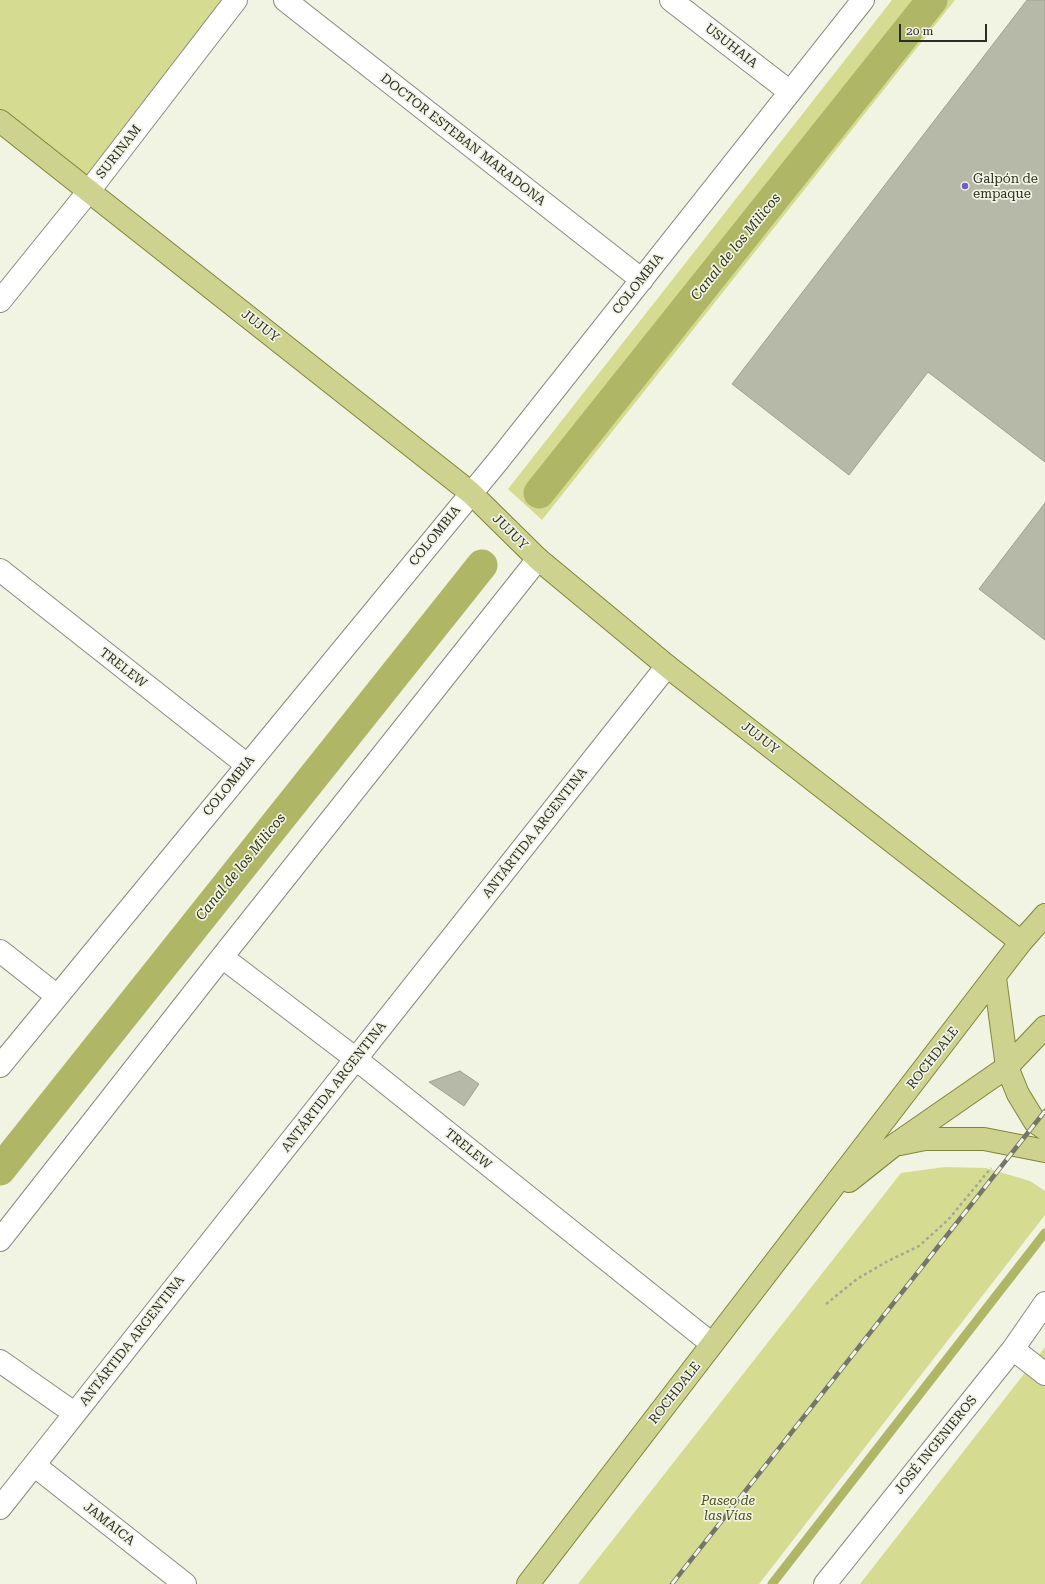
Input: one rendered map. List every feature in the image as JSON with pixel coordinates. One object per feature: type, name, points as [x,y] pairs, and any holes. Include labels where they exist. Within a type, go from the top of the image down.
[{"type":"main road","name":"JUJUY","points":[[0,121],[471,492],[538,559],[667,666],[1021,942]]},
{"type":"main road","name":"ROCHDALE","points":[[528,1584],[995,978],[1021,942],[1045,915]]},
{"type":"main road","points":[[995,978],[1007,1066],[1018,1094],[1035,1122],[1045,1129]]},
{"type":"main road","name":"ROCHDALE","points":[[822,1202],[893,1146],[1007,1066],[1045,1026]]},
{"type":"main road","name":"ROCHDALE","points":[[893,1146],[925,1139],[984,1139],[1016,1147],[1045,1151]]},
{"type":"street","name":"SURINAM","points":[[0,301],[89,191],[236,0]]},
{"type":"street","name":"DOCTOR ESTEBAN MARADONA","points":[[285,0],[642,280]]},
{"type":"street","name":"USUHAIA","points":[[671,0],[790,92]]},
{"type":"street","name":"COLOMBIA","points":[[0,1066],[498,461],[863,0]]},
{"type":"street","points":[[0,1240],[222,957],[538,559]]},
{"type":"street","name":"TRELEW","points":[[0,570],[247,765]]},
{"type":"street","name":"ANTÁRTIDA ARGENTINA","points":[[0,1508],[667,666]]},
{"type":"street","points":[[0,951],[57,996]]},
{"type":"street","name":"TRELEW","points":[[222,957],[356,1059],[712,1344]]},
{"type":"street","name":"JOSÉ INGENIEROS","points":[[825,1584],[1013,1349],[1045,1303]]},
{"type":"street","points":[[1013,1349],[1045,1374]]},
{"type":"street","points":[[0,1361],[74,1414]]},
{"type":"street","name":"JAMAICA","points":[[34,1465],[185,1584]]},
{"type":"path","points":[[826,1304],[857,1279],[886,1262],[919,1246],[948,1220],[978,1185],[995,1162]]},
{"type":"green space","points":[[0,0],[236,0],[89,191],[0,121]]},
{"type":"green space","points":[[892,0],[955,0],[542,520],[508,489]]},
{"type":"green space","name":"Paseo de las Vías","points":[[945,1167],[986,1168],[1030,1181],[1045,1191],[1045,1215],[759,1584],[578,1584],[901,1173]]},
{"type":"green space","points":[[1045,1347],[1045,1584],[860,1584]]},
{"type":"building","name":"Galpón de empaque","points":[[1027,0],[1045,0],[1045,462],[928,372],[849,475],[732,384]]},
{"type":"building","points":[[1045,503],[1045,640],[979,589]]},
{"type":"building","points":[[460,1071],[479,1084],[464,1106],[429,1082]]},
{"type":"waterway","name":"Canal de los Milicos","points":[[539,493],[932,0]]},
{"type":"waterway","name":"Canal de los Milicos","points":[[0,1170],[482,565]]},
{"type":"waterway","points":[[772,1584],[1045,1233]]},
{"type":"railway","points":[[672,1584],[1045,1111]]},
{"type":"place","name":"Galpón de empaque","points":[[965,186]]}]
